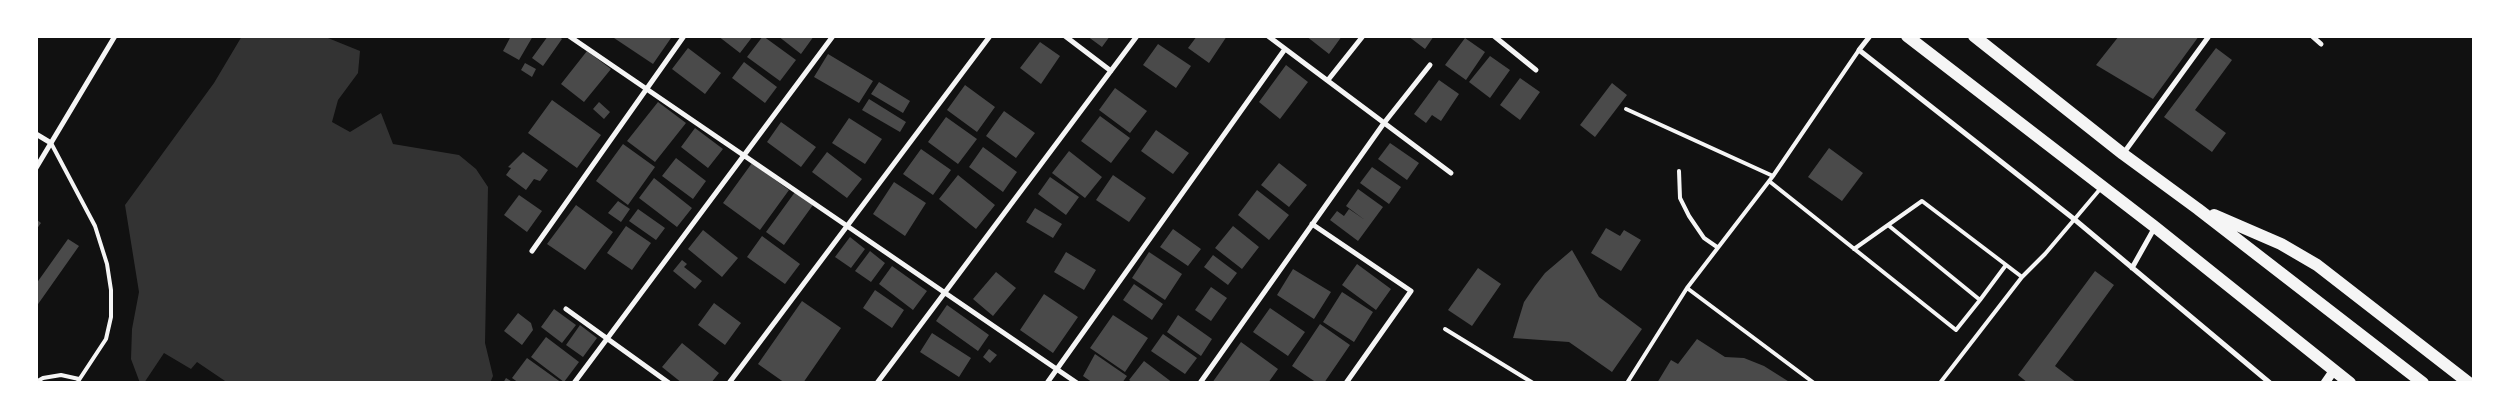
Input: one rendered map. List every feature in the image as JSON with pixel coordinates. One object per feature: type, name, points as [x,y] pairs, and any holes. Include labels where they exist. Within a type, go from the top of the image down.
[{"type":"main road","points":[[1907,36],[2101,188],[2155,227],[2350,383]]},
{"type":"main road","points":[[1974,36],[2123,154],[2198,208],[2423,383]]},
{"type":"main road","points":[[2198,208],[2281,244],[2317,265],[2469,383]]},
{"type":"street","points":[[36,168],[114,36]]},
{"type":"street","points":[[569,36],[1077,383]]},
{"type":"street","points":[[532,251],[684,36]]},
{"type":"street","points":[[574,383],[832,36]]},
{"type":"street","points":[[729,383],[990,36]]},
{"type":"street","points":[[1065,36],[1111,71]]},
{"type":"street","points":[[878,383],[1137,36]]},
{"type":"street","points":[[1268,36],[1451,173]]},
{"type":"street","points":[[1328,80],[1363,36]]},
{"type":"street","points":[[1494,36],[1536,70]]},
{"type":"street","points":[[1870,36],[1858,50],[2074,219],[2270,383]]},
{"type":"street","points":[[2123,154],[2209,36]]},
{"type":"street","points":[[2312,36],[2322,44]]},
{"type":"street","points":[[1047,383],[1285,49]]},
{"type":"street","points":[[1200,383],[1384,123],[1430,65]]},
{"type":"street","points":[[36,134],[52,143]]},
{"type":"street","points":[[36,156],[42,159]]},
{"type":"street","points":[[1312,224],[1411,291],[1346,383]]},
{"type":"street","points":[[2132,268],[2155,227]]},
{"type":"street","points":[[566,309],[669,383]]},
{"type":"street","points":[[2325,383],[2334,370]]},
{"type":"lane","points":[[1769,36],[1776,36]]},
{"type":"lane","points":[[1627,383],[1687,288],[1773,176],[1858,50]]},
{"type":"lane","points":[[1626,109],[1773,176]]},
{"type":"lane","points":[[36,382],[43,378],[61,375],[78,381],[106,339],[111,317],[111,290],[107,264],[95,226],[52,143]]},
{"type":"lane","points":[[1679,171],[1680,198],[1689,216],[1704,238],[1718,247]]},
{"type":"lane","points":[[1769,181],[1956,330],[2006,265]]},
{"type":"lane","points":[[1940,383],[2022,277],[2101,188]]},
{"type":"lane","points":[[1854,249],[1922,201],[2022,277]]},
{"type":"lane","points":[[1888,225],[1980,300]]},
{"type":"lane","points":[[1687,288],[1814,383]]},
{"type":"lane","points":[[1445,329],[1533,383]]},
{"type":"shaded area","points":[[242,36],[323,36],[360,51],[358,73],[338,100],[332,122],[350,132],[381,113],[393,144],[459,155],[476,169],[488,187],[485,343],[493,376],[490,383],[228,383],[197,362],[191,369],[164,353],[144,383],[140,383],[131,359],[132,329],[139,292],[125,205],[214,83]]},
{"type":"building","points":[[511,36],[533,36],[519,60],[503,51]]},
{"type":"building","points":[[548,36],[559,36],[562,39],[543,66],[532,58]]},
{"type":"building","points":[[611,36],[668,36],[671,38],[653,64]]},
{"type":"building","points":[[718,36],[753,36],[740,53]]},
{"type":"building","points":[[763,36],[796,60],[780,81],[747,57]]},
{"type":"building","points":[[778,36],[814,36],[801,54]]},
{"type":"building","points":[[1087,36],[1110,36],[1102,47]]},
{"type":"building","points":[[1197,36],[1227,36],[1209,63],[1188,48]]},
{"type":"building","points":[[1306,36],[1342,36],[1329,54]]},
{"type":"building","points":[[1408,36],[1434,36],[1425,49]]},
{"type":"building","points":[[2119,36],[2199,36],[2153,99],[2096,65]]},
{"type":"building","points":[[1465,38],[1485,52],[1466,80],[1445,65]]},
{"type":"building","points":[[1040,42],[1060,56],[1041,84],[1020,68]]},
{"type":"building","points":[[1158,44],[1191,66],[1176,88],[1143,65]]},
{"type":"building","points":[[688,48],[721,73],[705,94],[672,69]]},
{"type":"building","points":[[2216,48],[2232,60],[2195,110],[2226,133],[2212,152],[2164,117]]},
{"type":"building","points":[[587,51],[611,69],[584,102],[561,84]]},
{"type":"building","points":[[828,54],[873,81],[859,103],[814,77]]},
{"type":"building","points":[[1490,56],[1510,70],[1490,98],[1469,82]]},
{"type":"building","points":[[744,62],[777,87],[765,103],[732,78]]},
{"type":"building","points":[[525,63],[536,69],[532,77],[521,70]]},
{"type":"building","points":[[1286,65],[1308,82],[1280,119],[1259,102]]},
{"type":"building","points":[[1520,78],[1540,92],[1520,120],[1500,105]]},
{"type":"building","points":[[1439,80],[1459,94],[1441,121],[1432,115],[1426,123],[1414,114]]},
{"type":"building","points":[[879,82],[910,101],[903,113],[871,94]]},
{"type":"building","points":[[1612,83],[1627,95],[1595,137],[1580,125]]},
{"type":"building","points":[[965,85],[995,107],[977,132],[947,110]]},
{"type":"building","points":[[1115,88],[1147,111],[1130,133],[1099,110]]},
{"type":"building","points":[[869,99],[906,122],[900,132],[862,110]]},
{"type":"building","points":[[552,100],[601,135],[577,168],[528,133]]},
{"type":"building","points":[[599,102],[610,112],[604,119],[593,109]]},
{"type":"building","points":[[658,102],[686,123],[655,162],[627,141]]},
{"type":"building","points":[[1004,111],[1035,133],[1016,158],[986,136]]},
{"type":"building","points":[[1100,116],[1130,138],[1111,163],[1081,141]]},
{"type":"building","points":[[946,117],[977,139],[958,164],[928,142]]},
{"type":"building","points":[[849,118],[882,139],[865,164],[832,143]]},
{"type":"building","points":[[781,122],[816,147],[801,167],[767,142]]},
{"type":"building","points":[[695,128],[723,149],[708,168],[681,147]]},
{"type":"building","points":[[1156,130],[1189,153],[1173,174],[1141,151]]},
{"type":"building","points":[[1390,143],[1419,163],[1407,180],[1378,159]]},
{"type":"building","points":[[623,144],[655,167],[628,205],[596,181]]},
{"type":"building","points":[[983,147],[1017,172],[1003,192],[969,167]]},
{"type":"building","points":[[1829,148],[1863,173],[1842,201],[1808,177]]},
{"type":"building","points":[[921,149],[951,170],[933,195],[903,174]]},
{"type":"building","points":[[1069,151],[1102,177],[1085,198],[1052,173]]},
{"type":"building","points":[[523,152],[548,170],[540,181],[534,179],[526,190],[506,175],[511,168],[508,167]]},
{"type":"building","points":[[827,152],[862,179],[847,198],[812,172]]},
{"type":"building","points":[[676,158],[706,181],[693,199],[662,176]]},
{"type":"building","points":[[752,163],[789,190],[760,230],[723,203]]},
{"type":"building","points":[[1279,163],[1307,185],[1289,207],[1261,185]]},
{"type":"building","points":[[1372,167],[1401,187],[1389,204],[1360,183]]},
{"type":"building","points":[[958,175],[995,205],[976,229],[939,199]]},
{"type":"building","points":[[1113,175],[1146,198],[1129,222],[1096,200]]},
{"type":"building","points":[[1050,177],[1079,197],[1066,215],[1038,194]]},
{"type":"building","points":[[654,178],[692,208],[677,227],[639,198]]},
{"type":"building","points":[[894,182],[926,203],[905,236],[873,214]]},
{"type":"building","points":[[1358,189],[1383,207],[1358,241],[1330,220],[1337,211],[1344,216],[1349,209],[1365,220],[1346,206]]},
{"type":"building","points":[[1257,190],[1289,215],[1269,240],[1238,215]]},
{"type":"building","points":[[795,192],[813,205],[784,245],[766,232]]},
{"type":"building","points":[[519,195],[542,211],[527,232],[504,215]]},
{"type":"building","points":[[618,201],[630,209],[621,222],[608,213]]},
{"type":"building","points":[[576,205],[613,232],[585,270],[547,244]]},
{"type":"building","points":[[1035,208],[1062,224],[1053,238],[1026,222]]},
{"type":"building","points":[[638,209],[665,228],[656,240],[629,221]]},
{"type":"building","points":[[36,219],[41,223],[36,230]]},
{"type":"building","points":[[626,226],[651,243],[632,270],[607,253]]},
{"type":"building","points":[[1233,226],[1259,247],[1242,269],[1215,248]]},
{"type":"building","points":[[1606,228],[1620,236],[1624,230],[1641,240],[1621,271],[1591,253]]},
{"type":"building","points":[[1173,229],[1201,249],[1188,266],[1160,247]]},
{"type":"building","points":[[703,230],[738,258],[722,277],[688,249]]},
{"type":"building","points":[[762,236],[800,264],[785,284],[747,257]]},
{"type":"building","points":[[850,237],[865,249],[851,268],[835,257]]},
{"type":"building","points":[[68,239],[79,246],[36,307],[36,284]]},
{"type":"building","points":[[1572,250],[1599,297],[1642,329],[1612,372],[1569,342],[1513,338],[1524,302],[1545,273]]},
{"type":"building","points":[[870,251],[885,263],[871,282],[855,271]]},
{"type":"building","points":[[1066,252],[1096,270],[1084,290],[1054,272]]},
{"type":"building","points":[[1149,252],[1182,274],[1165,300],[1132,278]]},
{"type":"building","points":[[1213,255],[1237,273],[1228,285],[1204,267]]},
{"type":"building","points":[[682,260],[687,264],[684,267],[702,281],[695,289],[673,271]]},
{"type":"building","points":[[1357,264],[1391,289],[1376,310],[1342,285]]},
{"type":"building","points":[[892,266],[927,291],[913,310],[879,284]]},
{"type":"building","points":[[1478,268],[1501,284],[1472,326],[1448,310]]},
{"type":"building","points":[[1293,269],[1331,292],[1314,319],[1277,295]]},
{"type":"building","points":[[2095,271],[2114,285],[2055,366],[2077,383],[2028,383],[2018,375]]},
{"type":"building","points":[[996,272],[1016,288],[993,316],[973,299]]},
{"type":"building","points":[[1134,284],[1163,304],[1152,320],[1123,300]]},
{"type":"building","points":[[1211,287],[1227,298],[1211,321],[1195,310]]},
{"type":"building","points":[[875,290],[904,310],[892,328],[863,308]]},
{"type":"building","points":[[1342,292],[1373,312],[1354,342],[1323,322]]},
{"type":"building","points":[[1044,294],[1078,317],[1053,353],[1020,330]]},
{"type":"building","points":[[802,301],[841,328],[803,383],[785,383],[758,364]]},
{"type":"building","points":[[714,303],[741,323],[725,345],[698,325]]},
{"type":"building","points":[[947,305],[989,335],[978,351],[936,321]]},
{"type":"building","points":[[1270,308],[1305,332],[1288,356],[1253,332]]},
{"type":"building","points":[[554,309],[576,325],[562,343],[541,327]]},
{"type":"building","points":[[518,313],[531,323],[533,330],[522,345],[504,331]]},
{"type":"building","points":[[1113,315],[1148,338],[1125,372],[1090,348]]},
{"type":"building","points":[[1178,315],[1212,339],[1201,356],[1167,332]]},
{"type":"building","points":[[1320,324],[1350,345],[1324,383],[1317,383],[1292,366]]},
{"type":"building","points":[[580,325],[597,338],[583,357],[566,345]]},
{"type":"building","points":[[932,333],[971,358],[959,377],[920,352]]},
{"type":"building","points":[[1163,334],[1197,358],[1185,374],[1151,351]]},
{"type":"building","points":[[546,337],[579,362],[564,382],[531,357]]},
{"type":"building","points":[[1697,339],[1725,357],[1744,358],[1764,366],[1791,383],[1657,383],[1671,360],[1678,364]]},
{"type":"building","points":[[1241,342],[1278,369],[1268,383],[1212,383]]},
{"type":"building","points":[[682,343],[719,373],[711,383],[682,383],[662,367]]},
{"type":"building","points":[[989,349],[997,355],[990,363],[983,357]]},
{"type":"building","points":[[1095,354],[1127,376],[1122,383],[1093,383],[1083,376]]},
{"type":"building","points":[[527,358],[562,383],[519,383],[512,378]]},
{"type":"building","points":[[1144,361],[1173,383],[1133,383],[1129,380]]},
{"type":"building","points":[[506,378],[514,383],[503,383]]}]
